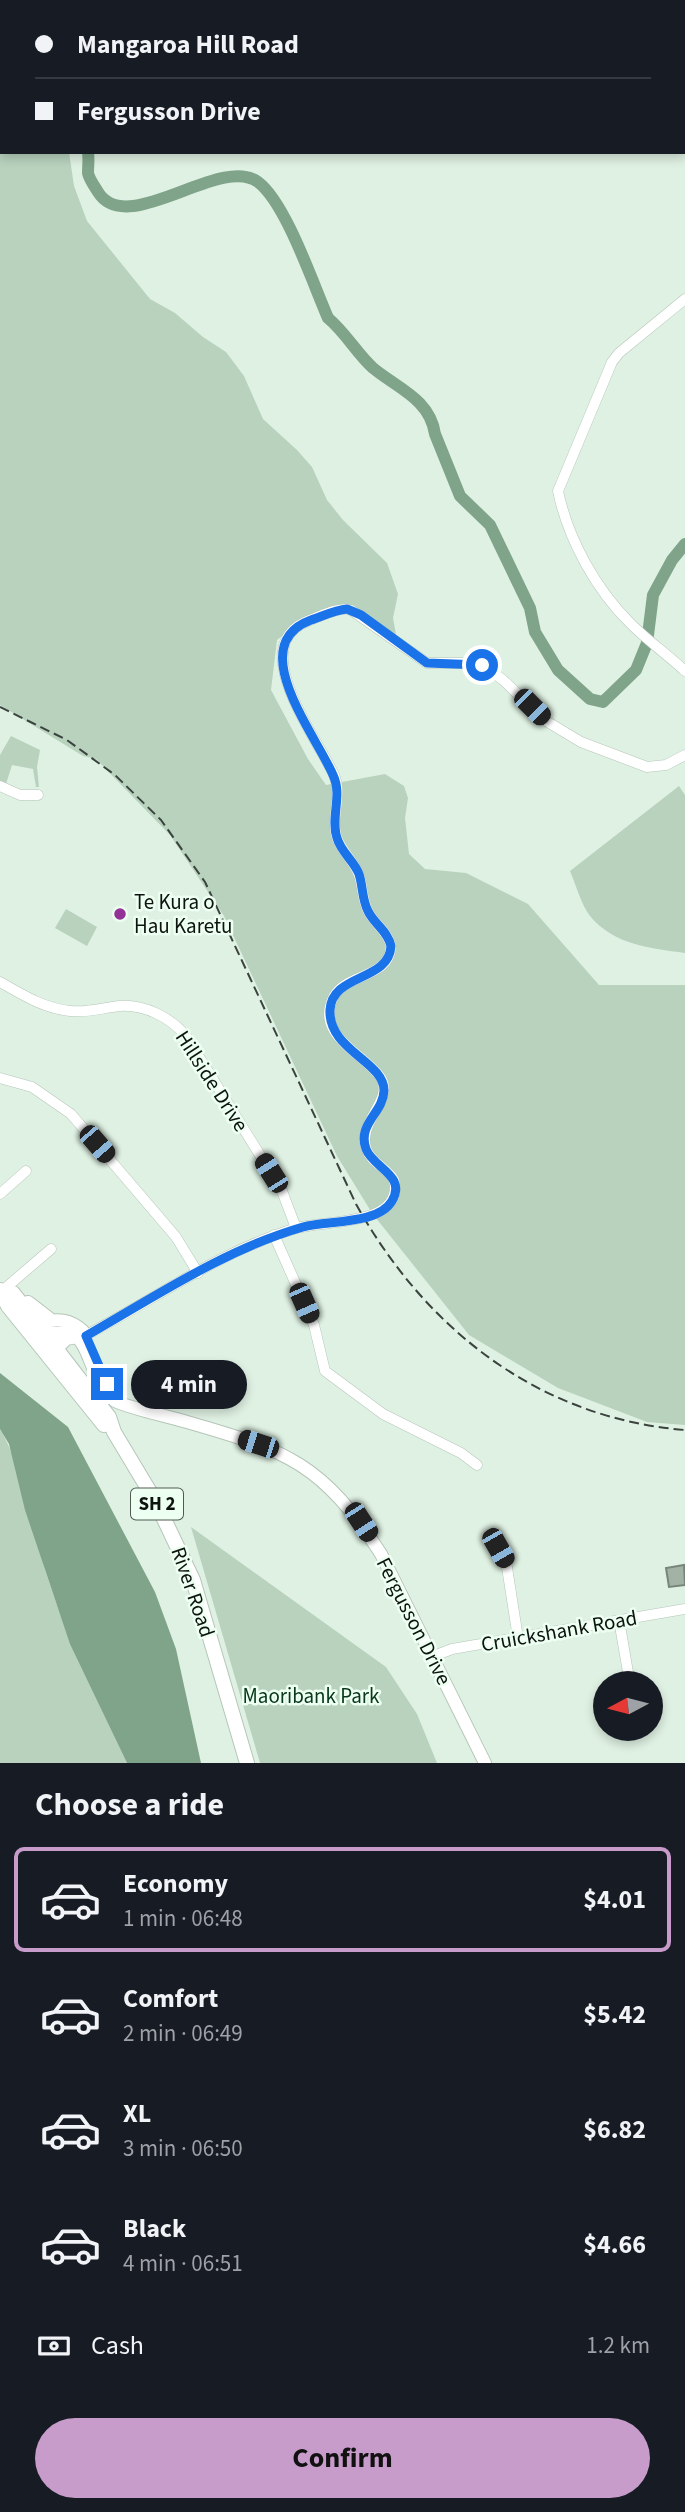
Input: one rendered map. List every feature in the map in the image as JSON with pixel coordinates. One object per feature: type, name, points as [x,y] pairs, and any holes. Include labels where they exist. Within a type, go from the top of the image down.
[{"type":"highway","name":"SH 2","points":[[5,1291],[8,1307],[40,1331]]},
{"type":"highway","points":[[5,1291],[40,1331]]},
{"type":"highway","name":"River Road","points":[[40,1331],[57,1347],[103,1408],[114,1432],[156,1502],[193,1580],[247,1763]]},
{"type":"highway","name":"River Road","points":[[40,1331],[103,1424],[114,1432]]},
{"type":"highway","points":[[57,1347],[66,1338],[81,1337]]},
{"type":"main road","points":[[40,1331],[66,1331],[81,1337]]},
{"type":"main road","name":"Fergusson Drive","points":[[81,1337],[105,1392],[121,1404],[139,1407],[276,1450],[301,1463],[325,1481],[361,1522],[382,1554],[485,1763]]},
{"type":"street","points":[[685,299],[618,353],[612,362],[558,491],[564,512],[592,575],[637,630],[685,671]]},
{"type":"street","points":[[81,1337],[251,1244],[296,1228],[372,1215],[390,1204],[395,1188],[392,1176],[368,1153],[364,1139],[367,1125],[382,1098],[383,1084],[379,1076],[343,1043],[333,1026],[330,1010],[337,991],[385,963],[391,946],[387,936],[369,914],[359,875],[338,842],[335,831],[337,784],[300,711],[283,667],[281,651],[289,632],[298,625],[322,616],[342,609],[351,610],[427,663],[472,663],[486,667],[554,728],[593,747],[647,766],[666,765],[685,755]]},
{"type":"street","points":[[0,786],[20,795],[38,795]]},
{"type":"street","name":"Hillside Drive","points":[[0,982],[39,1003],[55,1008],[80,1011],[125,1006],[151,1012],[173,1023],[186,1036],[282,1191],[296,1228]]},
{"type":"street","points":[[0,1078],[32,1087],[71,1114],[176,1237],[198,1273]]},
{"type":"street","points":[[0,1195],[26,1171]]},
{"type":"street","points":[[274,1236],[314,1325],[325,1371],[378,1411],[461,1453],[477,1465]]},
{"type":"street","points":[[5,1291],[51,1249]]},
{"type":"street","points":[[498,1548],[506,1562],[518,1638]]},
{"type":"street","name":"Cruickshank Road","points":[[434,1656],[452,1649],[685,1609]]},
{"type":"street","points":[[619,1620],[628,1671]]},
{"type":"green space","points":[[0,154],[69,154],[74,186],[87,221],[150,299],[175,313],[226,352],[244,376],[263,419],[312,467],[327,500],[343,520],[387,563],[398,594],[393,618],[397,640],[349,611],[306,617],[277,640],[271,690],[308,759],[326,785],[385,774],[404,786],[408,798],[405,818],[409,854],[425,869],[466,873],[528,904],[599,985],[685,985],[685,1425],[647,1422],[558,1388],[469,1335],[372,1213],[337,1156],[224,916],[170,835],[96,759],[83,756],[0,705]]},
{"type":"green space","points":[[11,736],[40,750],[37,767],[39,787],[36,787],[33,769],[12,765],[6,784],[0,782],[0,755]]},
{"type":"green space","points":[[679,786],[685,795],[685,953],[633,944],[600,926],[590,916],[581,900],[570,871]]},
{"type":"green space","points":[[66,909],[97,927],[87,946],[55,928]]},
{"type":"green space","points":[[0,1429],[15,1461],[47,1576],[64,1624],[127,1763],[0,1763]]},
{"type":"green space","name":"Maoribank Park","points":[[191,1527],[386,1667],[417,1714],[437,1763],[260,1763]]},
{"type":"shaded area","points":[[0,1373],[68,1427],[155,1592],[176,1649],[201,1763],[127,1763],[70,1644],[25,1510],[9,1444],[0,1429]]},
{"type":"building","points":[[684,1565],[685,1585],[669,1587],[666,1568]]},
{"type":"waterway","points":[[88,154],[90,178],[98,192],[112,204],[130,206],[151,202],[221,178],[241,176],[258,182],[268,192],[288,225],[328,318],[373,368],[411,395],[427,412],[460,496],[490,525],[530,608],[535,632],[558,670],[590,699],[603,702],[636,670],[647,643],[653,595],[672,560],[685,544]]},
{"type":"railway","points":[[0,707],[67,740],[115,775],[161,820],[205,882],[356,1204],[384,1249],[416,1291],[452,1328],[492,1360],[535,1386],[582,1407],[632,1422],[685,1430]]},
{"type":"place","name":"Te Kura o Hau Karetu","points":[[120,914]]},
{"type":"route","points":[[107,1384],[86,1336],[251,1244],[313,1224],[372,1215],[387,1206],[395,1193],[394,1180],[368,1153],[364,1139],[367,1125],[384,1093],[383,1084],[379,1076],[343,1043],[330,1016],[332,1000],[337,991],[385,963],[390,955],[390,940],[369,914],[359,875],[338,842],[335,831],[337,784],[286,677],[281,651],[286,637],[298,625],[347,609],[361,615],[427,663],[482,665]]}]
